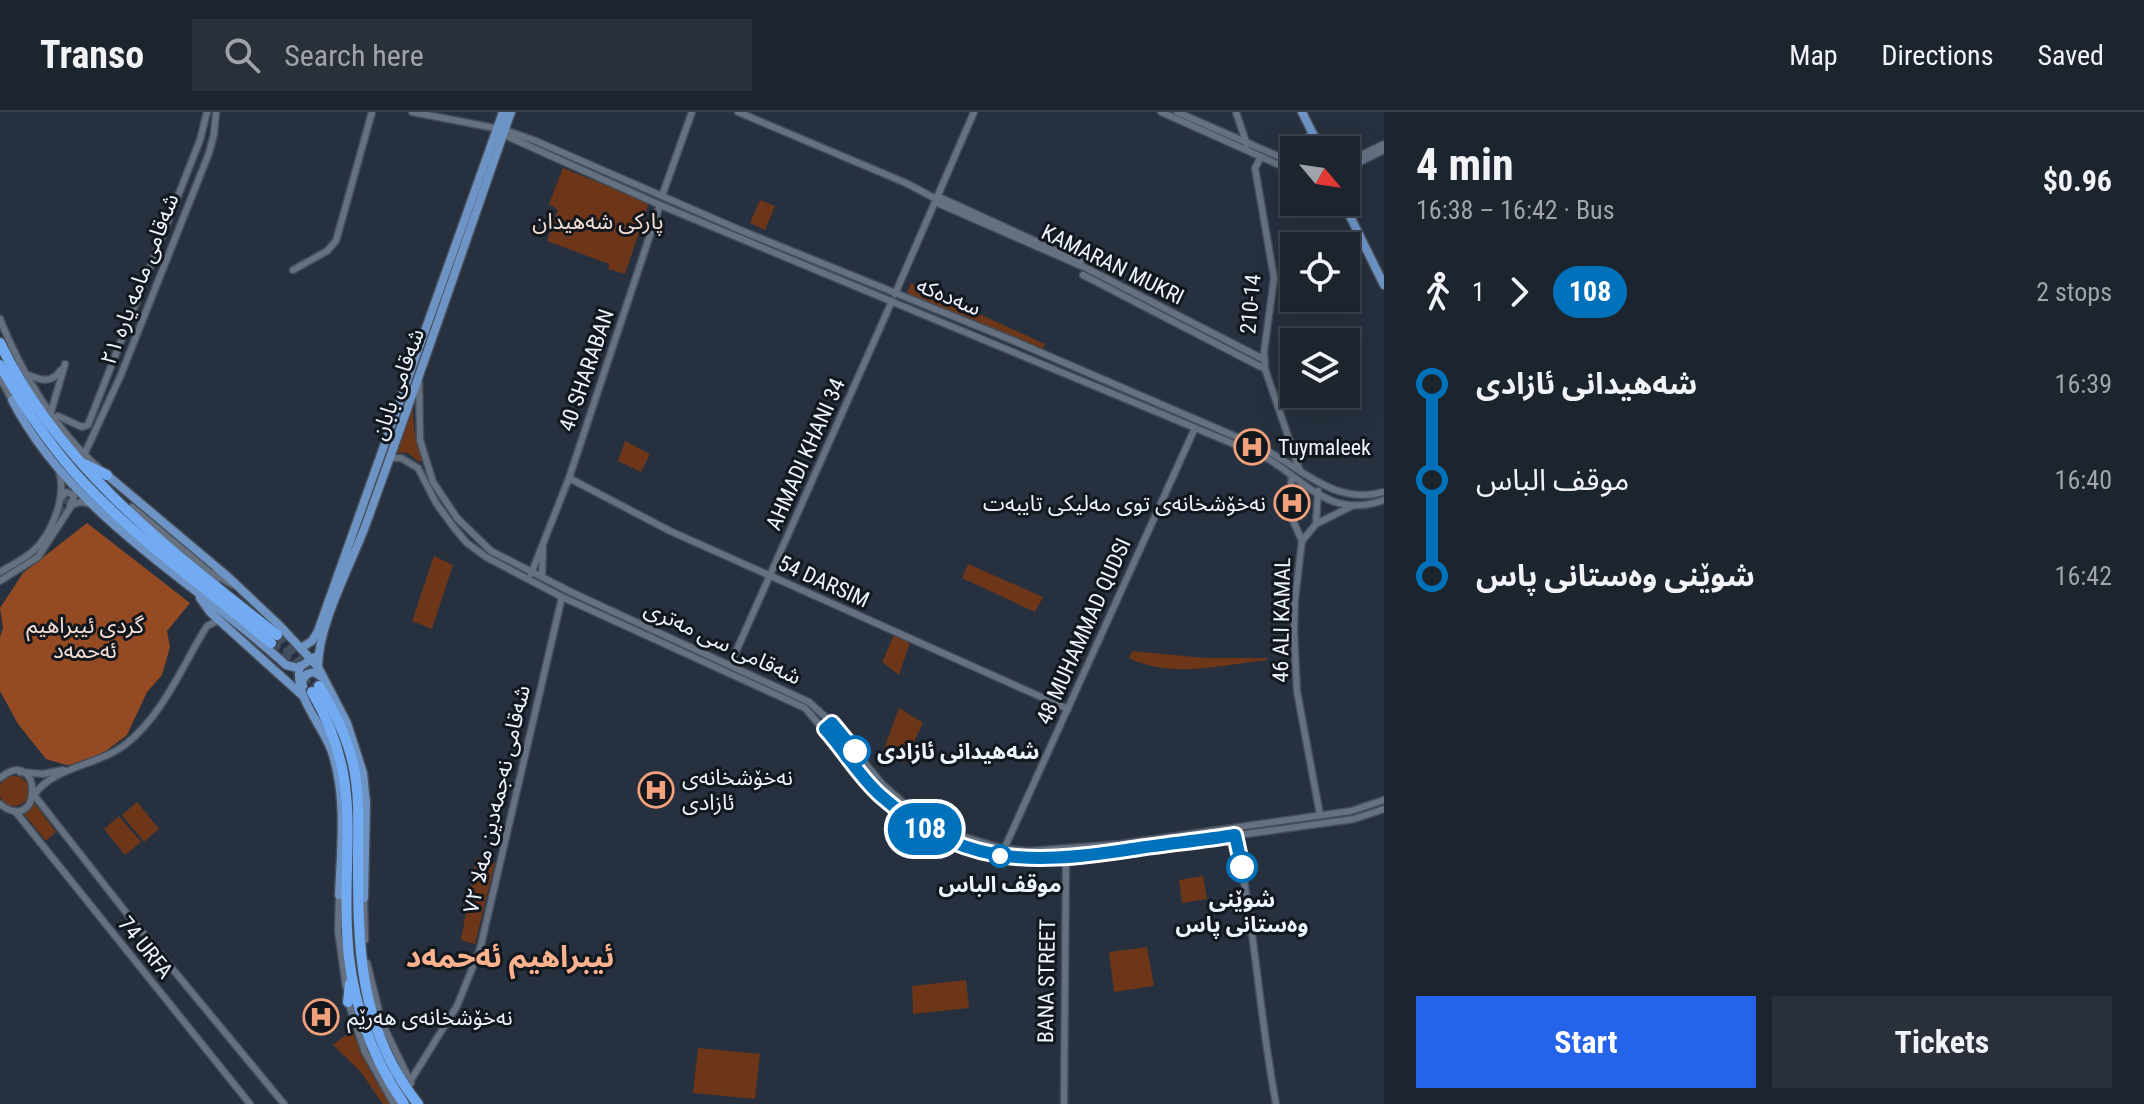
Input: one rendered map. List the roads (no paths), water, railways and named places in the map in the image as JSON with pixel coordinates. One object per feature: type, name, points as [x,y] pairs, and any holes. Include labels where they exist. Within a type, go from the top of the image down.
[{"type":"highway","points":[[0,343],[44,419],[122,507],[219,588],[274,639],[118,516],[85,484],[3,377]]},
{"type":"highway","points":[[0,365],[12,400]]},
{"type":"highway","points":[[81,458],[107,475]]},
{"type":"highway","points":[[148,552],[174,563]]},
{"type":"highway","points":[[316,689],[345,778],[352,915],[362,972],[380,1041],[408,1085],[412,1102]]},
{"type":"highway","points":[[316,689],[332,707],[347,745],[356,781],[348,1002]]},
{"type":"highway","points":[[339,895],[352,915]]},
{"type":"highway","points":[[352,915],[364,898]]},
{"type":"highway","points":[[351,970],[362,1018],[388,1079],[412,1102]]},
{"type":"highway","points":[[380,1041],[394,1052]]},
{"type":"highway","points":[[386,1093],[388,1079]]},
{"type":"main road","name":"شەقامی مامە یارە ٢١","points":[[55,414],[82,427],[88,425],[200,140],[207,112]]},
{"type":"main road","name":"شەقامی مامە یارە ٢١","points":[[81,458],[120,377],[209,153],[216,112]]},
{"type":"main road","points":[[293,270],[327,251],[336,241],[372,112]]},
{"type":"main road","points":[[412,112],[499,130]]},
{"type":"main road","points":[[365,512],[443,276],[499,130],[503,112]]},
{"type":"main road","name":"شەقامی بابان","points":[[306,655],[318,641],[365,512],[389,458],[447,297],[499,130],[511,112]]},
{"type":"main road","points":[[662,196],[692,112]]},
{"type":"main road","name":"KAMARAN MUKRI","points":[[738,112],[906,183],[1086,269],[1265,369]]},
{"type":"main road","name":"AHMADI KHANI 34","points":[[730,665],[974,112]]},
{"type":"main road","points":[[1161,112],[1280,163]]},
{"type":"main road","points":[[1177,112],[1280,158]]},
{"type":"main road","points":[[1236,112],[1247,145]]},
{"type":"main road","points":[[1299,112],[1309,136]]},
{"type":"main road","points":[[1299,112],[1313,136]]},
{"type":"main road","name":"سەدەکە","points":[[499,130],[599,168],[800,259],[965,322],[1260,447],[1318,483],[1351,495],[1384,492]]},
{"type":"main road","name":"سەدەکە","points":[[499,130],[660,205],[790,254]]},
{"type":"main road","points":[[1360,159],[1384,147]]},
{"type":"main road","name":"210-14","points":[[1261,157],[1255,165],[1274,278],[1265,360]]},
{"type":"main road","points":[[595,176],[599,168]]},
{"type":"main road","name":"40 SHARABAN","points":[[530,575],[569,478],[660,205]]},
{"type":"main road","points":[[1352,216],[1384,285]]},
{"type":"main road","points":[[1353,216],[1384,276]]},
{"type":"main road","points":[[443,276],[447,280],[453,279]]},
{"type":"main road","points":[[437,294],[442,291],[447,297]]},
{"type":"main road","name":"سەدەکە","points":[[893,297],[978,337],[1265,457],[1318,495]]},
{"type":"main road","points":[[0,319],[28,375],[81,458]]},
{"type":"main road","points":[[962,330],[968,328],[965,322]]},
{"type":"main road","name":"KAMARAN MUKRI","points":[[1189,325],[1265,360]]},
{"type":"main road","points":[[978,337],[976,330],[982,329]]},
{"type":"main road","points":[[1265,360],[1265,369],[1301,473]]},
{"type":"main road","points":[[28,375],[50,380],[65,364],[55,414]]},
{"type":"main road","name":"شەقامی سی مەتری","points":[[420,373],[420,440],[440,502]]},
{"type":"main road","points":[[1090,384],[1094,376]]},
{"type":"main road","points":[[12,400],[57,468],[93,504],[289,667],[300,667]]},
{"type":"main road","name":"48 MUHAMMAD QUDSI","points":[[1004,849],[1195,428]]},
{"type":"main road","name":"شەقامی سی مەتری","points":[[389,458],[401,458],[415,465],[440,502],[491,551],[562,597],[805,708],[877,792],[927,830],[956,845],[1013,858],[1235,835],[1354,819],[1384,809]]},
{"type":"main road","points":[[57,468],[61,479],[60,502]]},
{"type":"main road","points":[[107,475],[240,589],[306,655],[316,689]]},
{"type":"main road","points":[[1292,476],[1288,509],[1302,541]]},
{"type":"main road","name":"54 DARSIM","points":[[569,478],[670,531],[1068,709]]},
{"type":"main road","points":[[1316,524],[1318,483]]},
{"type":"main road","points":[[66,492],[72,494],[69,508],[38,557],[0,577],[38,545],[66,492]]},
{"type":"main road","points":[[1318,495],[1355,505],[1384,500]]},
{"type":"main road","points":[[69,508],[80,502],[93,504]]},
{"type":"main road","name":"46 ALI KAMAL","points":[[1320,815],[1294,665],[1295,599],[1302,541],[1316,524],[1355,505]]},
{"type":"main road","points":[[132,507],[211,573],[240,589]]},
{"type":"main road","points":[[0,577],[36,553],[61,512]]},
{"type":"main road","name":"40 SHARABAN","points":[[542,577],[543,547]]},
{"type":"main road","points":[[211,573],[219,588]]},
{"type":"main road","name":"شەقامی سی مەتری","points":[[530,575],[542,577],[792,692],[817,708],[878,779],[913,811],[948,832],[1004,849],[1066,859],[1351,811],[1384,800]]},
{"type":"main road","points":[[195,591],[219,620],[316,689],[347,723],[363,773],[366,804],[365,951],[382,1023],[408,1085]]},
{"type":"main road","name":"شەقامی نەجمەدین مەلا ٧٢","points":[[408,1085],[457,1006],[480,949],[562,597]]},
{"type":"main road","points":[[0,778],[10,772],[51,773],[74,766],[112,749],[134,733],[158,704],[210,612]]},
{"type":"main road","points":[[0,806],[12,810],[27,806],[48,780],[109,755],[133,738],[155,714],[207,626],[219,620]]},
{"type":"main road","points":[[316,689],[299,683],[300,667],[318,641]]},
{"type":"main road","points":[[279,658],[289,661],[298,652],[306,655]]},
{"type":"main road","points":[[825,729],[832,723]]},
{"type":"main road","points":[[335,749],[342,812],[338,931],[348,1002],[365,1052],[394,1104]]},
{"type":"main road","points":[[20,772],[32,782],[34,795],[128,915],[284,1104]]},
{"type":"main road","name":"74 URFA","points":[[12,810],[250,1104]]},
{"type":"main road","points":[[1235,835],[1276,1104]]},
{"type":"main road","name":"BANA STREET","points":[[1064,1104],[1066,859]]},
{"type":"tunnel","points":[[61,512],[68,498],[77,492]]},
{"type":"tunnel","points":[[277,635],[319,686]]},
{"type":"tunnel","points":[[271,643],[297,670],[312,692]]},
{"type":"place","name":"Tuymaleek","points":[[1252,447]]},
{"type":"place","name":"نەخۆشخانەی توی مەلیكی تایبەت","points":[[1292,503]]},
{"type":"place","name":"شەهیدانی ئازادی","points":[[855,751]]},
{"type":"place","name":"نەخۆشخانەی ئازادی","points":[[656,790]]},
{"type":"place","name":"موقف الباس","points":[[1000,856]]},
{"type":"place","name":"شوێنی وەستانی پاس","points":[[1242,867]]},
{"type":"place","name":"نەخۆشخانەی هەرێم","points":[[321,1017]]},
{"type":"district","name":"ئیبراهیم ئەحمەد","points":[[510,957]]},
{"type":"park label","name":"پارکی شەهیدان","points":[[598,221]]},
{"type":"park label","name":"گردی ئیبراھیم ئەحمەد","points":[[85,638]]}]
